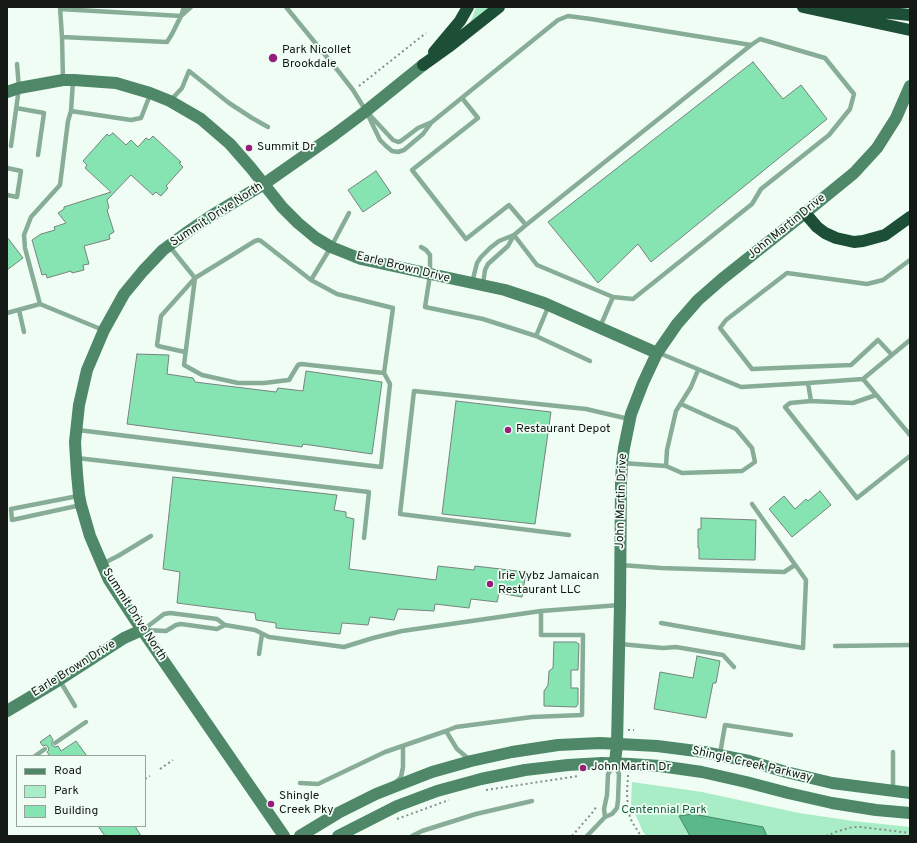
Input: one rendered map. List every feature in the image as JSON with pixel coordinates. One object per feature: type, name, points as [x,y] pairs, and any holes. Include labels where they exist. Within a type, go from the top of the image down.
[{"type":"highway","points":[[423,65],[460,21],[468,7]]},
{"type":"highway","points":[[423,65],[500,7]]},
{"type":"highway","points":[[803,7],[910,30]]},
{"type":"highway","points":[[833,7],[910,15]]},
{"type":"highway","points":[[890,25],[910,34]]},
{"type":"highway","points":[[805,213],[817,227],[826,233],[836,238],[854,242],[874,239],[885,235],[910,217]]},
{"type":"street","name":"Summit Drive North","points":[[284,836],[109,580],[90,536],[80,500],[75,442],[79,405],[87,370],[104,330],[124,294],[142,271],[163,250],[211,216],[264,184],[334,135],[423,65]]},
{"type":"street","name":"Earle Brown Drive","points":[[7,92],[19,88],[68,80],[116,83],[150,93],[170,101],[201,119],[230,144],[282,207],[298,223],[330,247],[361,259],[505,290],[549,305],[657,353]]},
{"type":"street","name":"John Martin Drive","points":[[615,763],[617,744],[622,463],[631,414],[643,383],[657,353],[677,324],[698,300],[854,173],[877,148],[896,118],[910,86]]},
{"type":"street","name":"Earle Brown Drive","points":[[7,711],[59,680],[124,638],[142,630]]},
{"type":"street","name":"Shingle Creek Parkway","points":[[300,836],[334,815],[376,794],[432,772],[471,761],[512,752],[558,745],[600,743],[657,746],[704,752],[749,761],[832,783],[910,793]]},
{"type":"street","name":"Shingle Creek Parkway","points":[[338,836],[398,806],[437,791],[481,779],[525,770],[553,766],[602,763],[660,766],[702,772],[832,803],[876,810],[910,813]]},
{"type":"lane","points":[[62,37],[167,42],[181,16],[184,7]]},
{"type":"lane","points":[[40,304],[25,248],[24,235],[31,217],[60,185],[68,121],[71,111],[60,8],[181,16],[191,7]]},
{"type":"lane","points":[[286,7],[353,90],[366,111],[380,140],[392,151],[398,152],[404,150],[423,134],[432,122],[558,20],[568,16],[750,45]]},
{"type":"lane","points":[[477,285],[477,263],[490,248],[499,241],[514,235],[750,45],[760,39],[825,58],[854,94],[850,109],[829,135],[761,189],[752,204],[633,299],[612,298],[537,264],[514,235]]},
{"type":"lane","points":[[11,146],[19,88],[17,64]]},
{"type":"lane","points":[[170,101],[182,88],[189,71],[229,103],[268,127]]},
{"type":"lane","points":[[71,111],[131,120],[141,118],[150,93]]},
{"type":"lane","points":[[462,98],[478,118],[412,170],[466,239],[509,205],[526,225]]},
{"type":"lane","points":[[16,108],[44,113],[38,155]]},
{"type":"lane","points":[[366,111],[393,140],[398,142],[418,128],[432,122]]},
{"type":"lane","points":[[7,168],[21,171],[17,197],[7,195]]},
{"type":"lane","points":[[311,280],[349,213]]},
{"type":"lane","points":[[477,285],[488,264],[508,246],[514,235]]},
{"type":"lane","points":[[76,430],[381,467],[390,384],[384,373],[393,308],[338,294],[311,280],[258,240],[195,278],[160,318],[157,345],[185,352]]},
{"type":"lane","points":[[169,246],[195,278],[183,364],[184,366],[202,375],[238,383],[264,383],[289,380],[298,365],[301,364],[384,373]]},
{"type":"lane","points":[[421,247],[430,255],[430,274],[426,307],[483,319],[536,336],[590,361]]},
{"type":"lane","points":[[892,355],[878,340],[851,365],[752,369],[720,328],[726,320],[786,273],[868,284],[883,280],[910,260]]},
{"type":"lane","points":[[600,327],[612,298]]},
{"type":"lane","points":[[7,313],[40,304],[104,330]]},
{"type":"lane","points":[[536,336],[549,305]]},
{"type":"lane","points":[[19,310],[24,332]]},
{"type":"lane","points":[[657,353],[741,387],[808,384],[863,378],[910,340]]},
{"type":"lane","points":[[666,466],[667,450],[676,411],[691,387],[698,370]]},
{"type":"lane","points":[[863,378],[910,435]]},
{"type":"lane","points":[[808,384],[811,401]]},
{"type":"lane","points":[[569,534],[400,514],[414,391],[586,409],[630,419]]},
{"type":"lane","points":[[876,395],[853,403],[811,401],[790,403],[785,407],[857,498],[910,456]]},
{"type":"lane","points":[[622,463],[666,466],[682,473],[742,471],[755,462],[752,448],[736,429],[681,404]]},
{"type":"lane","points":[[76,457],[369,492],[364,538]]},
{"type":"lane","points":[[80,500],[12,520],[11,509],[80,500]]},
{"type":"lane","points":[[661,623],[803,648],[806,580],[752,504]]},
{"type":"lane","points":[[102,564],[151,536]]},
{"type":"lane","points":[[620,565],[662,568],[784,572],[795,564]]},
{"type":"lane","points":[[142,630],[164,614],[170,613],[217,619],[225,625],[255,630],[269,637],[344,647],[402,631],[541,611],[620,604]]},
{"type":"lane","points":[[300,783],[318,784],[385,752],[456,727],[532,717],[582,715],[584,635],[542,635],[541,611]]},
{"type":"lane","points":[[142,630],[166,631],[176,625],[217,629],[225,625]]},
{"type":"lane","points":[[259,654],[262,634]]},
{"type":"lane","points":[[619,644],[662,648],[676,647],[723,655],[734,667]]},
{"type":"lane","points":[[834,646],[910,645]]},
{"type":"lane","points":[[59,680],[75,706]]},
{"type":"lane","points":[[55,743],[86,722]]},
{"type":"lane","points":[[720,756],[725,725],[791,735]]},
{"type":"lane","points":[[446,731],[457,749],[471,761]]},
{"type":"lane","points":[[392,788],[401,777],[403,767],[403,746]]},
{"type":"lane","points":[[37,755],[45,749]]},
{"type":"lane","points":[[893,752],[893,791]]},
{"type":"lane","points":[[604,817],[608,774],[615,763]]},
{"type":"lane","points":[[587,836],[604,817],[612,814],[616,808],[620,774],[615,763]]},
{"type":"lane","points":[[412,836],[422,831],[476,814],[532,801]]},
{"type":"path","points":[[353,90],[426,33]]},
{"type":"path","points":[[160,769],[173,760]]},
{"type":"path","points":[[628,774],[628,811],[632,822],[641,836]]},
{"type":"path","points":[[146,778],[150,776]]},
{"type":"path","points":[[485,790],[581,776]]},
{"type":"path","points":[[392,821],[449,800]]},
{"type":"path","points":[[572,836],[597,807],[599,800]]},
{"type":"path","points":[[826,836],[853,827],[910,833]]},
{"type":"green space","points":[[476,7],[493,7],[471,22]]},
{"type":"green space","name":"Centennial Park","points":[[632,782],[702,792],[799,813],[910,827],[910,836],[646,836],[631,804]]},
{"type":"shaded area","points":[[693,814],[763,827],[767,836],[690,836],[679,816]]},
{"type":"building","points":[[753,62],[783,99],[801,85],[827,119],[651,262],[638,244],[598,283],[548,222]]},
{"type":"building","points":[[113,133],[126,145],[131,140],[138,147],[146,138],[149,140],[153,136],[181,162],[179,163],[183,167],[166,186],[168,188],[161,196],[156,192],[153,195],[131,175],[107,200],[109,208],[107,210],[114,232],[109,235],[110,239],[84,246],[89,264],[83,265],[84,270],[72,273],[71,271],[47,278],[46,274],[42,275],[32,240],[41,234],[55,230],[54,227],[66,223],[58,213],[64,209],[64,207],[111,192],[85,168],[87,165],[83,161],[107,134],[109,136]]},
{"type":"building","points":[[376,171],[391,193],[363,212],[348,190]]},
{"type":"building","points":[[7,237],[23,258],[7,270]]},
{"type":"building","points":[[137,354],[169,355],[167,374],[193,378],[195,382],[276,392],[278,388],[303,391],[306,371],[382,382],[372,454],[303,444],[302,447],[127,424]]},
{"type":"building","points":[[456,401],[551,412],[535,524],[442,514]]},
{"type":"building","points":[[173,477],[337,495],[334,510],[346,512],[346,517],[354,519],[349,569],[436,580],[438,566],[474,570],[475,566],[526,572],[522,597],[499,593],[497,602],[471,599],[469,608],[435,604],[434,611],[398,609],[394,620],[370,617],[368,625],[342,623],[340,634],[276,628],[276,623],[256,620],[255,613],[177,603],[180,572],[163,569]]},
{"type":"building","points":[[820,491],[831,505],[792,537],[769,509],[784,496],[795,509],[806,499],[808,501]]},
{"type":"building","points":[[701,518],[756,520],[755,560],[699,559],[698,529],[701,529]]},
{"type":"building","points":[[554,642],[576,642],[579,644],[578,670],[571,670],[571,688],[578,688],[578,704],[576,707],[544,706],[544,691],[548,685],[549,671],[553,668]]},
{"type":"building","points":[[697,656],[720,661],[716,683],[713,683],[706,718],[654,709],[660,672],[693,678]]},
{"type":"building","points":[[50,735],[53,740],[52,745],[55,747],[58,746],[61,751],[76,741],[86,755],[49,755],[47,752],[49,750],[48,747],[46,745],[43,746],[40,742]]},
{"type":"building","points":[[99,827],[136,827],[141,836],[105,836]]},
{"type":"place","name":"Park Nicollet Brookdale","points":[[273,58]]},
{"type":"place","name":"Summit Dr","points":[[249,148]]},
{"type":"place","name":"Restaurant Depot","points":[[508,430]]},
{"type":"place","name":"Irie Vybz Jamaican Restaurant LLC","points":[[490,584]]},
{"type":"place","name":"John Martin Dr","points":[[583,768]]},
{"type":"place","name":"Shingle Creek Pky","points":[[271,804]]}]
